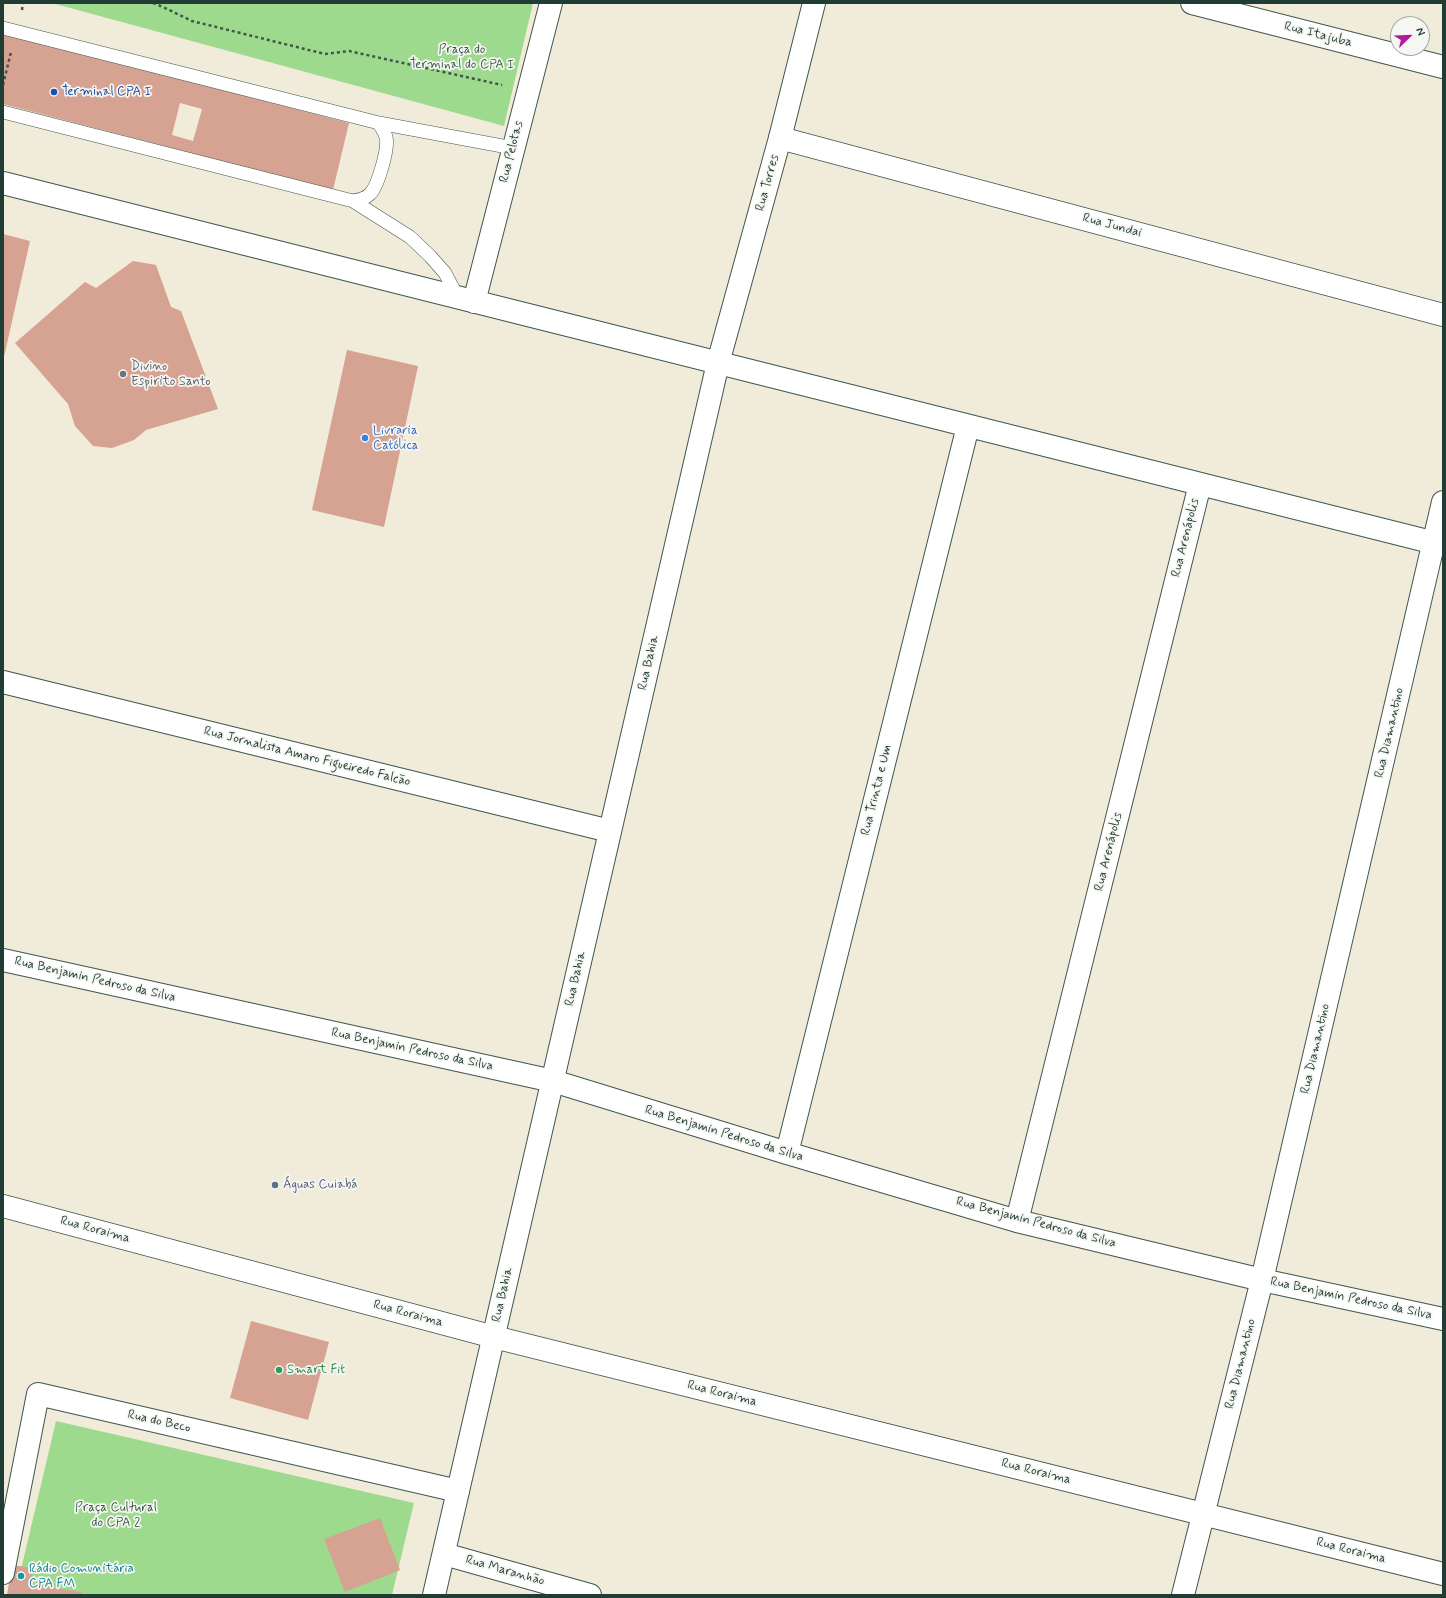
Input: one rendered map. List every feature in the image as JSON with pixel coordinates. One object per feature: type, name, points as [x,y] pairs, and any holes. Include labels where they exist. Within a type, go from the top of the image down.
[{"type":"street","name":"Rua Pelotas","points":[[466,300],[513,148],[551,3]]},
{"type":"street","name":"Rua Torres","points":[[718,363],[780,138],[814,3]]},
{"type":"street","name":"Rua Itajuba","points":[[1192,3],[1443,67]]},
{"type":"street","name":"Rua Jundai","points":[[780,138],[1443,314]]},
{"type":"street","points":[[3,183],[1438,544]]},
{"type":"street","name":"Rua Bahia","points":[[434,1595],[718,363]]},
{"type":"street","name":"Rua Trinta e Um","points":[[787,1153],[968,426]]},
{"type":"street","name":"Rua Arenápolis","points":[[1017,1221],[1200,484]]},
{"type":"street","name":"Rua Diamantino","points":[[1183,1595],[1262,1280],[1438,544],[1443,502]]},
{"type":"street","name":"Rua Jornalista Amaro Figueiredo Falcão","points":[[3,682],[610,831]]},
{"type":"street","name":"Rua Benjamin Pedroso da Silva","points":[[3,960],[553,1081],[787,1153],[1017,1221],[1262,1280],[1443,1320]]},
{"type":"street","name":"Rua Roraima","points":[[3,1206],[494,1337],[1443,1574]]},
{"type":"street","name":"Rua do Beco","points":[[3,1573],[38,1394],[458,1491]]},
{"type":"street","name":"Rua Maranhão","points":[[444,1554],[590,1595]]},
{"type":"lane","points":[[3,28],[379,123],[513,148]]},
{"type":"lane","points":[[3,112],[353,201],[410,237],[430,256],[466,300]]},
{"type":"lane","points":[[353,201],[364,199],[376,186],[386,148],[386,138],[379,123]]},
{"type":"path","points":[[155,3],[192,21],[325,54],[349,51],[528,91]]},
{"type":"green space","name":"Praça do Terminal do CPA I","points":[[52,3],[533,3],[504,126]]},
{"type":"green space","name":"Praça Cultural do CPA 2","points":[[56,1421],[414,1503],[392,1595],[15,1595]]},
{"type":"building","points":[[3,33],[349,123],[333,190],[3,104]],"holes":[[[180,103],[202,109],[193,141],[172,135]]]},
{"type":"building","points":[[3,234],[30,241],[4,357],[3,357]]},
{"type":"building","name":"Divino Espirito Santo","points":[[133,261],[156,265],[171,307],[181,311],[218,409],[146,430],[134,440],[112,448],[93,446],[75,426],[68,404],[15,343],[85,282],[96,288]]},
{"type":"building","name":"Livraria Católica","points":[[347,350],[418,366],[384,527],[312,510]]},
{"type":"building","name":"Smart Fit","points":[[251,1321],[329,1342],[308,1420],[230,1398]]},
{"type":"building","points":[[380,1518],[400,1570],[345,1592],[324,1539]]},
{"type":"building","name":"Rádio Comunitária CPA FM","points":[[12,1565],[33,1568],[31,1584],[81,1592],[81,1595],[7,1595]]},
{"type":"place","name":"Terminal CPA I","points":[[54,92]]},
{"type":"place","name":"Divino Espirito Santo","points":[[123,374]]},
{"type":"place","name":"Livraria Católica","points":[[365,438]]},
{"type":"place","name":"Águas Cuiabá","points":[[275,1185]]},
{"type":"place","name":"Smart Fit","points":[[279,1370]]},
{"type":"place","name":"Rádio Comunitária CPA FM","points":[[21,1576]]}]
